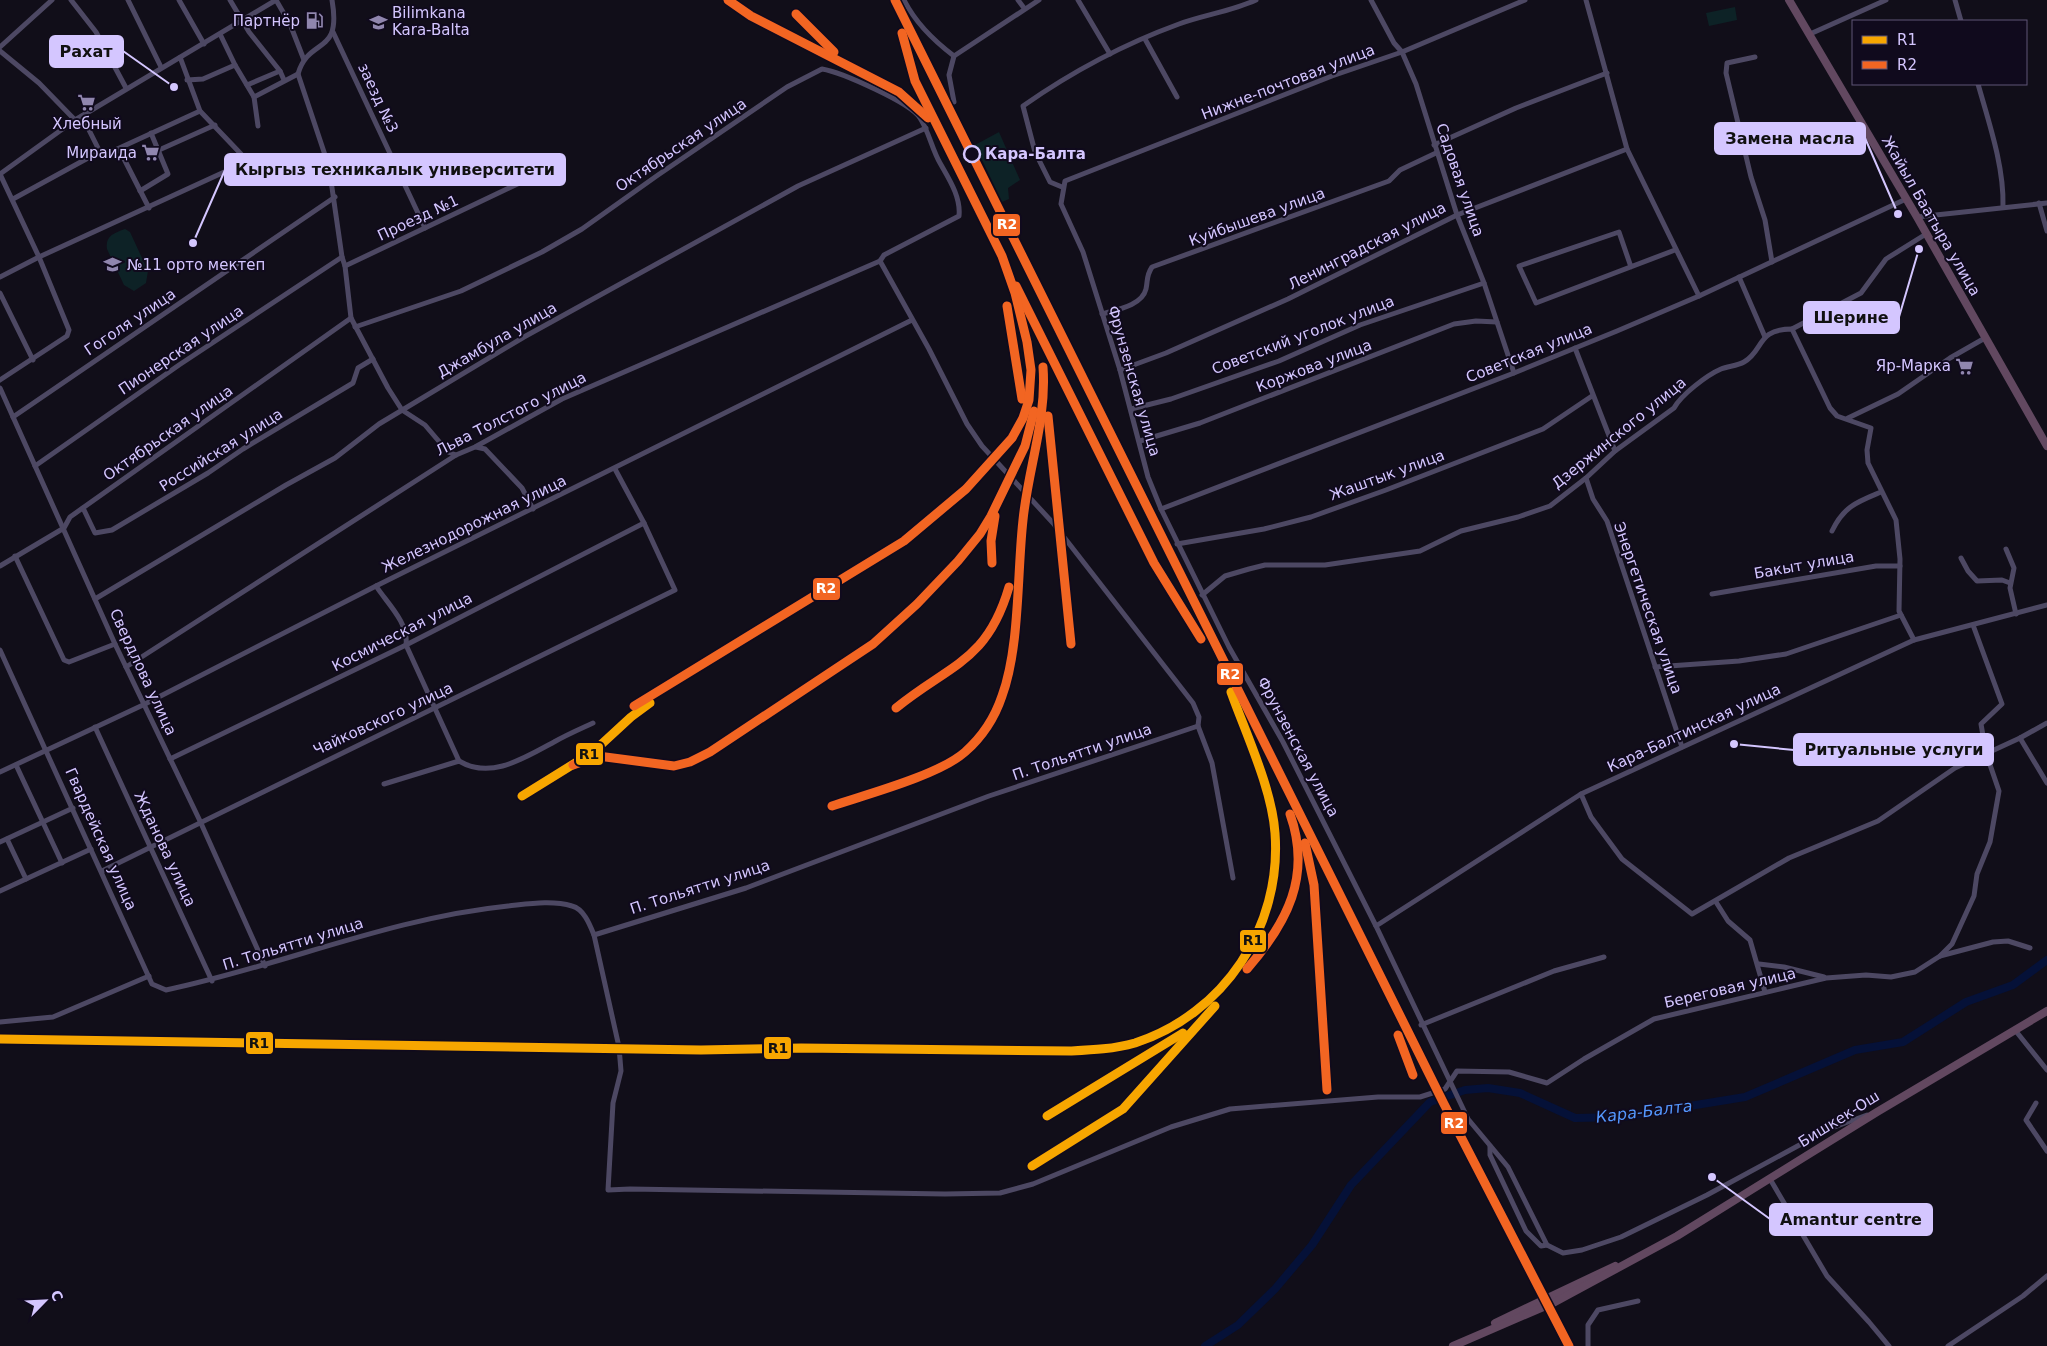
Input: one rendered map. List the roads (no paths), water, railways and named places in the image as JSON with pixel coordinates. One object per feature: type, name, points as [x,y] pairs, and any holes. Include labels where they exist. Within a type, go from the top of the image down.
[{"type":"highway","name":"Жайыл Баатыра улица","points":[[1789,0],[1810,34],[1902,200],[1917,217],[1982,340],[2047,446]]},
{"type":"highway","name":"Бишкек-Ош","points":[[1452,1346],[1542,1300],[1647,1252],[2047,1011]]},
{"type":"street","points":[[71,0],[96,32],[126,88]]},
{"type":"street","points":[[128,0],[161,67]]},
{"type":"street","points":[[179,0],[204,44]]},
{"type":"street","points":[[230,0],[242,21],[280,71],[284,80]]},
{"type":"street","points":[[0,380],[67,336],[69,330],[39,257],[0,174],[75,120],[276,0],[290,24],[304,60]]},
{"type":"street","points":[[332,0],[333,32],[330,38],[304,60],[298,74],[329,167],[335,197],[342,257],[345,266],[350,318],[402,410],[425,425],[448,452],[456,455]]},
{"type":"street","points":[[904,0],[909,10],[939,45],[954,56]]},
{"type":"street","points":[[1018,0],[1024,8]]},
{"type":"street","points":[[954,102],[949,75],[954,56],[1024,8],[1039,0]]},
{"type":"street","points":[[1078,0],[1110,54]]},
{"type":"street","points":[[1062,187],[1050,182],[1035,152],[1023,106],[1043,92],[1110,54],[1178,25],[1256,0]]},
{"type":"street","name":"Садовая улица","points":[[1371,0],[1394,43],[1402,52],[1416,84],[1436,153],[1457,215],[1484,283],[1514,373]]},
{"type":"street","name":"Нижне-почтовая улица","points":[[1062,187],[1065,181],[1332,76],[1402,52],[1525,0]]},
{"type":"street","points":[[1586,0],[1627,149],[1699,296]]},
{"type":"street","points":[[1810,34],[1886,0]]},
{"type":"street","points":[[1955,0],[1961,20]]},
{"type":"street","points":[[0,47],[49,1]]},
{"type":"street","name":"заезд №3","points":[[333,32],[425,228]]},
{"type":"street","points":[[220,34],[235,65],[254,96],[258,126]]},
{"type":"street","points":[[1145,39],[1177,96]]},
{"type":"street","points":[[0,52],[38,83],[75,120]]},
{"type":"street","points":[[0,277],[39,257],[233,168],[240,162],[240,154],[200,111],[180,57]]},
{"type":"street","points":[[1755,57],[1727,63],[1726,73],[1751,177],[1765,220],[1772,262]]},
{"type":"street","points":[[187,80],[203,79],[235,65]]},
{"type":"street","name":"Октябрьская улица","points":[[355,327],[461,291],[542,252],[582,229],[787,87],[822,69],[838,72],[912,110],[919,116],[954,188],[960,209],[959,216]]},
{"type":"street","points":[[247,85],[280,71]]},
{"type":"street","points":[[1434,145],[1516,108],[1607,73]]},
{"type":"street","points":[[254,96],[298,74]]},
{"type":"street","points":[[1978,85],[2004,192],[2003,206]]},
{"type":"street","points":[[82,116],[102,156],[200,111]]},
{"type":"street","points":[[159,150],[215,125]]},
{"type":"street","name":"Джамбула улица","points":[[95,599],[286,484],[335,458],[379,424],[524,337],[798,186],[926,128]]},
{"type":"street","points":[[140,191],[168,174],[152,133]]},
{"type":"street","points":[[119,149],[149,208]]},
{"type":"street","name":"Ленинградская улица","points":[[1120,370],[1166,353],[1288,299],[1457,215],[1627,149]]},
{"type":"street","points":[[13,199],[99,152]]},
{"type":"street","name":"Куйбышева улица","points":[[1102,314],[1131,305],[1139,299],[1146,291],[1146,276],[1152,267],[1389,181],[1400,170],[1436,153]]},
{"type":"street","name":"Проезд №1","points":[[345,266],[547,170],[556,173]]},
{"type":"street","name":"Фрунзенская улица","points":[[1062,187],[1061,204],[1083,252],[1120,370],[1148,476],[1161,508],[1202,595],[1283,742],[1376,926],[1421,1025],[1451,1081],[1468,1119],[1508,1167],[1547,1245]]},
{"type":"street","name":"Гоголя улица","points":[[13,416],[335,197]]},
{"type":"street","name":"Советская улица","points":[[1161,508],[1575,348],[1699,296],[1902,200]]},
{"type":"street","points":[[2039,203],[2047,232]]},
{"type":"street","points":[[1917,217],[2003,206],[2047,203]]},
{"type":"street","name":"Льва Толстого улица","points":[[126,667],[456,455],[475,447],[562,399],[880,261],[884,255],[959,216]]},
{"type":"street","points":[[1631,267],[1619,232],[1518,266],[1536,303],[1631,267],[1675,250]]},
{"type":"street","points":[[1739,277],[1765,336],[1782,330],[1792,330],[1861,293],[1886,259],[1926,234]]},
{"type":"street","name":"Пионерская улица","points":[[35,466],[179,365],[342,257]]},
{"type":"street","points":[[880,261],[967,424],[982,446],[1053,523],[1197,710],[1198,726],[1212,763],[1233,878]]},
{"type":"street","name":"Советский уголок улица","points":[[1131,409],[1171,399],[1279,361],[1360,325],[1484,283]]},
{"type":"street","points":[[0,293],[32,360]]},
{"type":"street","name":"Октябрьская улица","points":[[0,566],[64,528],[70,518],[83,508],[350,318]]},
{"type":"street","name":"Железнодорожная улица","points":[[0,772],[143,705],[376,586],[912,320]]},
{"type":"street","name":"Коржова улица","points":[[1140,441],[1200,423],[1454,324],[1476,321],[1497,322]]},
{"type":"street","points":[[1792,330],[1830,408],[1837,416],[1848,418],[1871,428],[1867,450],[1868,463],[1896,520],[1900,566],[1901,615],[1914,640]]},
{"type":"street","name":"Дзержинского улица","points":[[1202,595],[1225,576],[1265,565],[1324,565],[1420,551],[1461,531],[1518,518],[1550,506],[1615,452],[1674,408],[1679,398],[1721,369],[1744,362],[1765,336]]},
{"type":"street","points":[[1848,418],[1898,394],[1950,358],[1982,340]]},
{"type":"street","points":[[1575,348],[1615,452]]},
{"type":"street","name":"Российская улица","points":[[83,508],[95,533],[112,530],[353,383],[358,368],[373,359]]},
{"type":"street","name":"Свердлова улица","points":[[0,388],[115,644],[200,821],[265,966]]},
{"type":"street","name":"Жаштык улица","points":[[1178,544],[1264,529],[1311,516],[1386,490],[1543,429],[1592,396]]},
{"type":"street","points":[[475,447],[485,450],[522,488],[533,508]]},
{"type":"street","points":[[615,469],[644,522]]},
{"type":"street","name":"Энергетическая улица","points":[[1586,478],[1593,499],[1607,521],[1682,747]]},
{"type":"street","points":[[1832,531],[1839,516],[1857,503],[1881,492]]},
{"type":"street","name":"Чайковского улица","points":[[102,871],[195,827],[200,821],[437,708],[675,590],[644,522]]},
{"type":"street","name":"Космическая улица","points":[[170,759],[406,645],[644,522]]},
{"type":"street","points":[[2006,549],[2014,568],[2010,583],[2016,614]]},
{"type":"street","points":[[15,556],[64,660],[69,662],[115,644]]},
{"type":"street","points":[[1961,558],[1968,571],[1977,581],[2002,580],[2010,583]]},
{"type":"street","name":"Бакыт улица","points":[[1712,594],[1876,566],[1900,566]]},
{"type":"street","points":[[376,586],[399,618],[408,636],[406,645],[437,708],[459,761],[468,766],[486,770],[528,757],[592,723]]},
{"type":"street","name":"Кара-Балтинская улица","points":[[1376,926],[1581,794],[1914,640],[2047,605]]},
{"type":"street","points":[[1655,666],[1739,661],[1786,654],[1901,615]]},
{"type":"street","points":[[1940,956],[1952,944],[1974,896],[1976,874],[1990,842],[1999,791],[1986,753],[1981,724],[2002,704],[1973,625]]},
{"type":"street","name":"Гвардейская улица","points":[[0,650],[152,984],[166,990],[212,981]]},
{"type":"street","points":[[1581,794],[1591,817],[1622,859],[1692,914],[1716,902],[1789,858],[1878,821],[1955,768],[2020,738],[2047,723]]},
{"type":"street","name":"П. Тольятти улица","points":[[212,981],[390,927],[460,911],[540,903],[573,906],[581,912],[594,935],[746,888],[989,796],[1198,726]]},
{"type":"street","name":"Жданова улица","points":[[95,727],[212,981]]},
{"type":"street","points":[[2020,738],[2047,783]]},
{"type":"street","points":[[384,784],[459,761]]},
{"type":"street","points":[[16,765],[62,863]]},
{"type":"street","points":[[0,842],[73,808]]},
{"type":"street","points":[[7,839],[26,879]]},
{"type":"street","points":[[0,891],[91,849]]},
{"type":"street","points":[[1716,902],[1728,921],[1750,940],[1754,947],[1765,992]]},
{"type":"street","points":[[594,935],[619,1047],[621,1071],[613,1103],[608,1190],[1000,1193],[1033,1184],[1171,1126],[1230,1109],[1378,1097],[1420,1097],[1445,1089],[1451,1081]]},
{"type":"street","name":"Береговая улица","points":[[1451,1081],[1457,1071],[1509,1072],[1547,1083],[1654,1018],[1826,978],[1866,975],[1891,977],[1915,972],[1940,956],[2000,942],[2008,941],[2030,948]]},
{"type":"street","points":[[1421,1025],[1554,971],[1604,957]]},
{"type":"street","points":[[1759,964],[1784,966],[1826,978]]},
{"type":"street","points":[[0,1022],[53,1017],[149,976]]},
{"type":"street","points":[[2015,1030],[2047,1070]]},
{"type":"street","points":[[2036,1103],[2026,1120],[2047,1151]]},
{"type":"street","points":[[1490,1146],[1490,1155],[1526,1232],[1541,1246],[1547,1245],[1563,1253],[1582,1250],[1621,1237],[1707,1195],[1828,1129],[1877,1112]]},
{"type":"street","points":[[1770,1179],[1827,1276],[1889,1346]]},
{"type":"street","points":[[1948,1346],[2023,1296],[2047,1276]]},
{"type":"street","points":[[1588,1346],[1588,1325],[1598,1310],[1638,1301]]},
{"type":"waterway","name":"Кара-Балта","points":[[1205,1346],[1238,1325],[1275,1289],[1312,1245],[1351,1185],[1430,1102],[1465,1090],[1488,1088],[1520,1093],[1575,1118],[1622,1117],[1745,1097],[1855,1050],[1903,1042],[1966,1002],[2013,985],[2047,960]]},
{"type":"place","name":"Партнёр","points":[[314,21]]},
{"type":"place","name":"Bilimkana Kara-Balta","points":[[378,22]]},
{"type":"place","name":"Рахат","points":[[174,87]]},
{"type":"place","name":"Хлебный","points":[[87,103]]},
{"type":"place","name":"Мираида","points":[[151,153]]},
{"type":"place","name":"Кара-Балта","points":[[972,154]]},
{"type":"place","name":"Замена масла","points":[[1898,214]]},
{"type":"place","name":"Кыргыз техникалык университети","points":[[193,243]]},
{"type":"place","name":"Шерине","points":[[1919,249]]},
{"type":"place","name":"№11 орто мектеп","points":[[113,265]]},
{"type":"place","name":"Яр-Марка","points":[[1965,366]]},
{"type":"place","name":"Ритуальные услуги","points":[[1734,744]]},
{"type":"place","name":"Amantur centre","points":[[1712,1177]]}]
